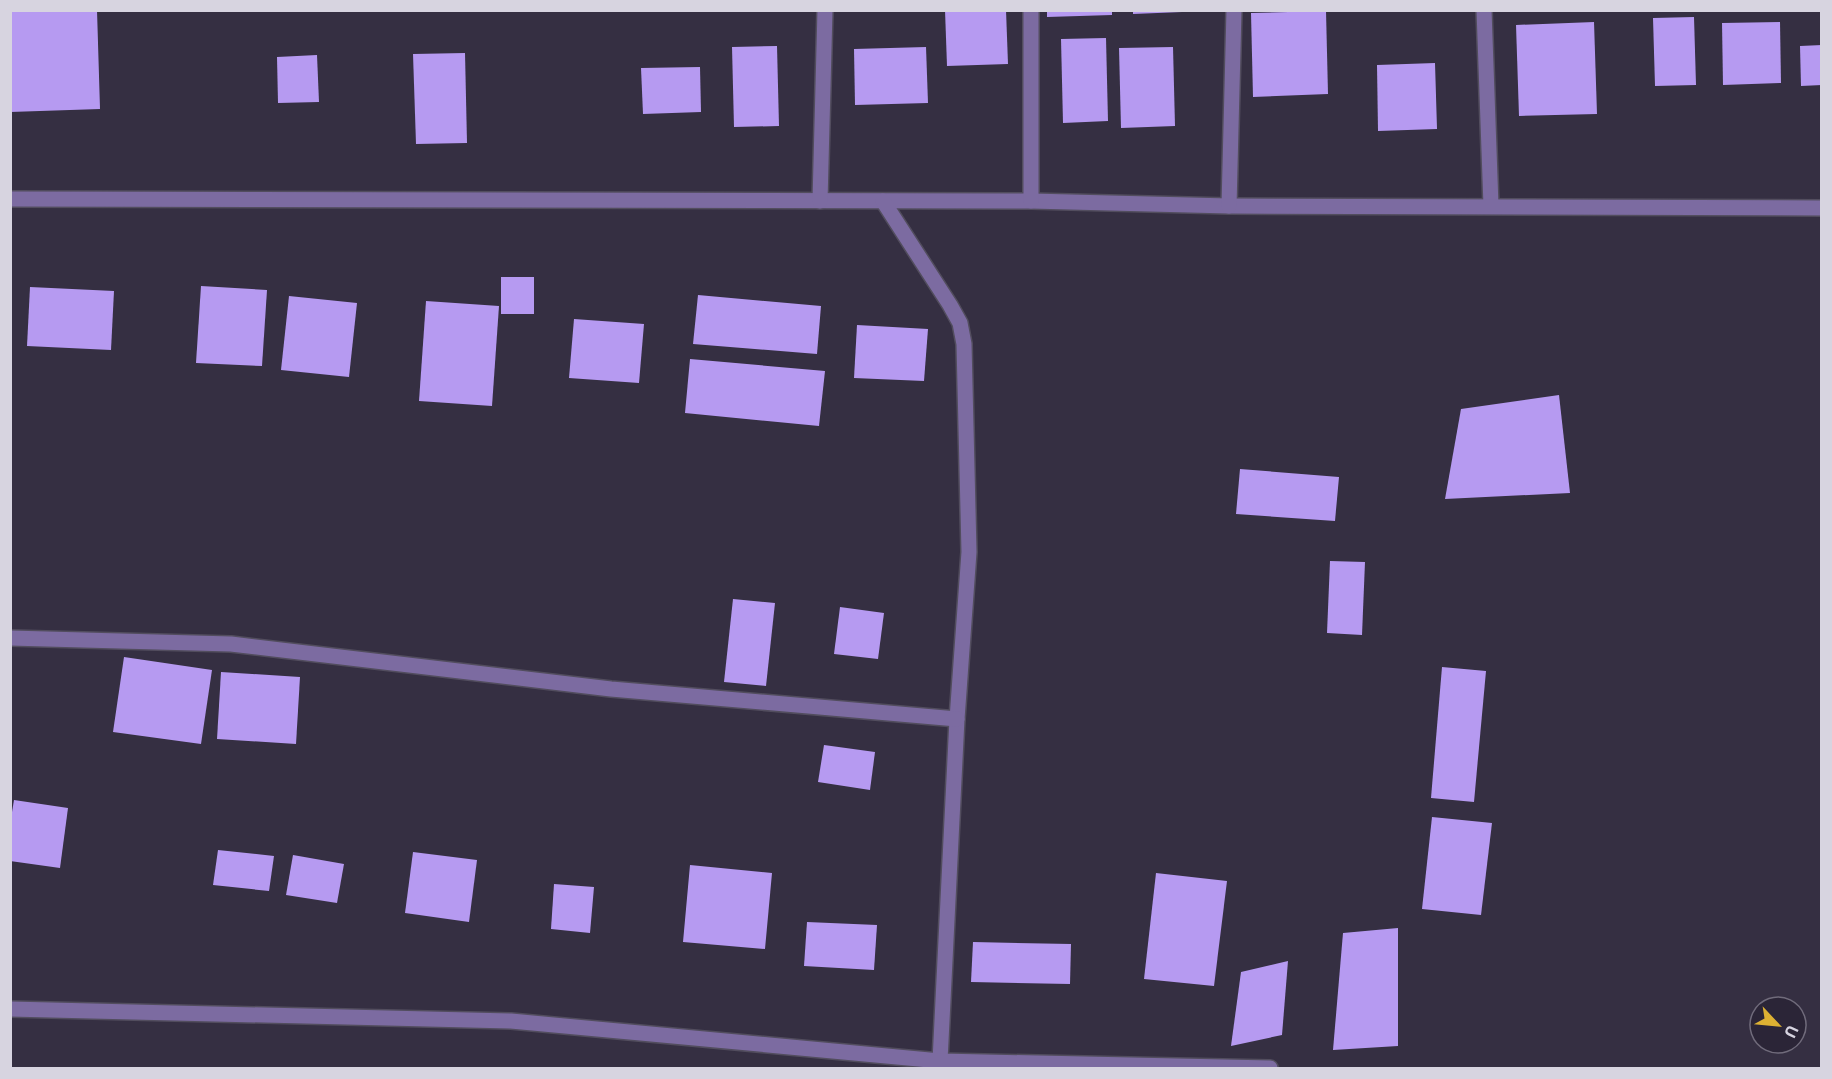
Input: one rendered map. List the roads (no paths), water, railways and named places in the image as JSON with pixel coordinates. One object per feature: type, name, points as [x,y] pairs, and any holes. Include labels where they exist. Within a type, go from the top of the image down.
[{"type":"street","points":[[820,201],[825,10]]},
{"type":"street","points":[[1030,201],[1031,10]]},
{"type":"street","points":[[1229,206],[1234,10]]},
{"type":"street","points":[[1484,10],[1491,206]]},
{"type":"street","points":[[10,199],[1030,201],[1229,206],[1821,208]]},
{"type":"street","points":[[883,201],[951,305],[960,323],[964,344],[969,552],[957,719],[940,1060]]},
{"type":"street","points":[[10,638],[231,644],[611,688],[957,719]]},
{"type":"street","points":[[10,1009],[511,1021],[940,1060],[1270,1068]]}]
